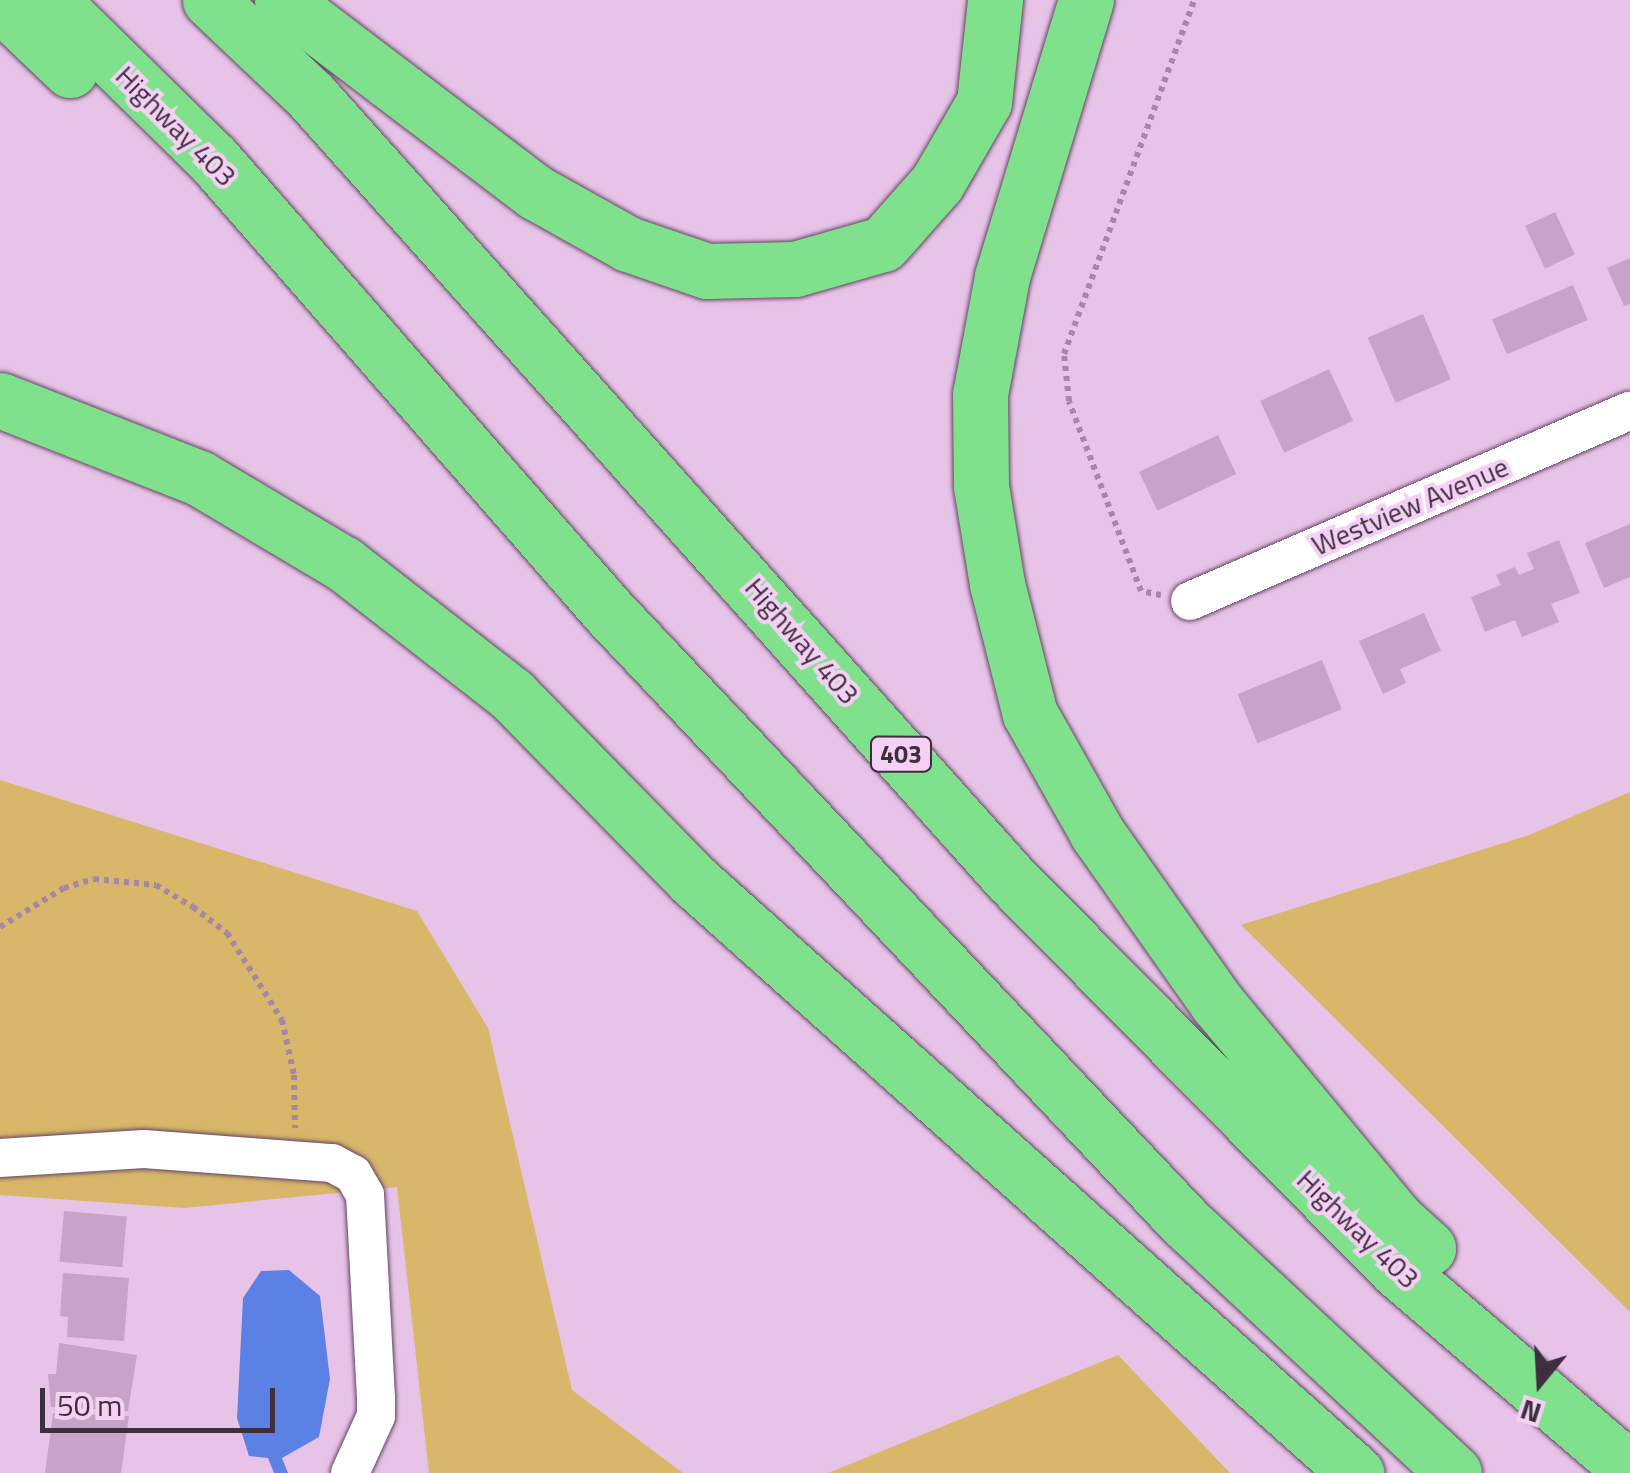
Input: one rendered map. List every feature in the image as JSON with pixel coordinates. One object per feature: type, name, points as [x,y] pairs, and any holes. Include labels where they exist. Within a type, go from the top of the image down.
[{"type":"highway","name":"Highway 403","points":[[50,0],[213,159],[610,612],[1184,1221],[1454,1473]]},
{"type":"highway","name":"Highway 403","points":[[210,0],[324,111],[1024,892],[1397,1270],[1630,1470]]},
{"type":"highway","points":[[282,0],[535,192],[628,244],[708,271],[795,269],[883,244],[937,183],[984,102],[995,0]]},
{"type":"highway","points":[[1086,0],[1002,277],[980,394],[984,506],[1030,714],[1096,833],[1217,1003],[1397,1220],[1630,1431]]},
{"type":"highway","points":[[0,3],[210,205],[610,612]]},
{"type":"highway","points":[[0,400],[199,478],[344,564],[512,694],[693,880],[1356,1473]]},
{"type":"street","name":"Westview Avenue","points":[[1190,601],[1630,411]]},
{"type":"street","points":[[0,1158],[144,1149],[294,1159],[344,1167],[364,1195],[376,1416],[350,1473]]},
{"type":"path","points":[[1190,601],[1140,591],[1064,378],[1070,332],[1194,0]]},
{"type":"path","points":[[0,927],[64,888],[126,878],[156,885],[227,933],[282,1020],[294,1075],[294,1159]]},
{"type":"shaded area","points":[[0,780],[417,911],[488,1028],[572,1390],[683,1473],[429,1473],[397,1187],[184,1208],[0,1195]]},
{"type":"shaded area","points":[[1630,792],[1630,1312],[1241,925],[1529,835]]},
{"type":"shaded area","points":[[1118,1355],[1230,1473],[828,1473]]},
{"type":"water","points":[[289,1270],[320,1296],[330,1379],[319,1437],[282,1458],[288,1473],[274,1473],[268,1458],[249,1456],[237,1418],[243,1298],[261,1271]]},
{"type":"building","points":[[1555,212],[1575,255],[1545,269],[1525,226]]},
{"type":"building","points":[[1630,258],[1630,304],[1624,306],[1607,268]]},
{"type":"building","points":[[1573,285],[1588,320],[1507,354],[1492,319]]},
{"type":"building","points":[[1423,314],[1451,379],[1396,403],[1368,337]]},
{"type":"building","points":[[1329,369],[1353,421],[1284,453],[1260,401]]},
{"type":"building","points":[[1218,435],[1236,474],[1157,511],[1139,472]]},
{"type":"building","points":[[1630,524],[1630,577],[1604,588],[1585,543]]},
{"type":"building","points":[[1559,540],[1580,593],[1551,604],[1559,622],[1522,637],[1515,620],[1485,632],[1471,597],[1501,585],[1496,575],[1515,567],[1519,575],[1534,569],[1527,553]]},
{"type":"building","points":[[1424,613],[1441,651],[1400,669],[1406,683],[1383,694],[1359,641]]},
{"type":"building","points":[[1322,660],[1342,709],[1257,743],[1238,694]]},
{"type":"building","points":[[64,1211],[127,1216],[122,1267],[60,1262]]},
{"type":"building","points":[[63,1273],[129,1278],[124,1341],[67,1337],[68,1317],[60,1316]]},
{"type":"building","points":[[59,1343],[137,1355],[128,1411],[51,1407],[48,1374],[56,1374]]},
{"type":"building","points":[[53,1413],[129,1416],[121,1473],[45,1473]]}]
